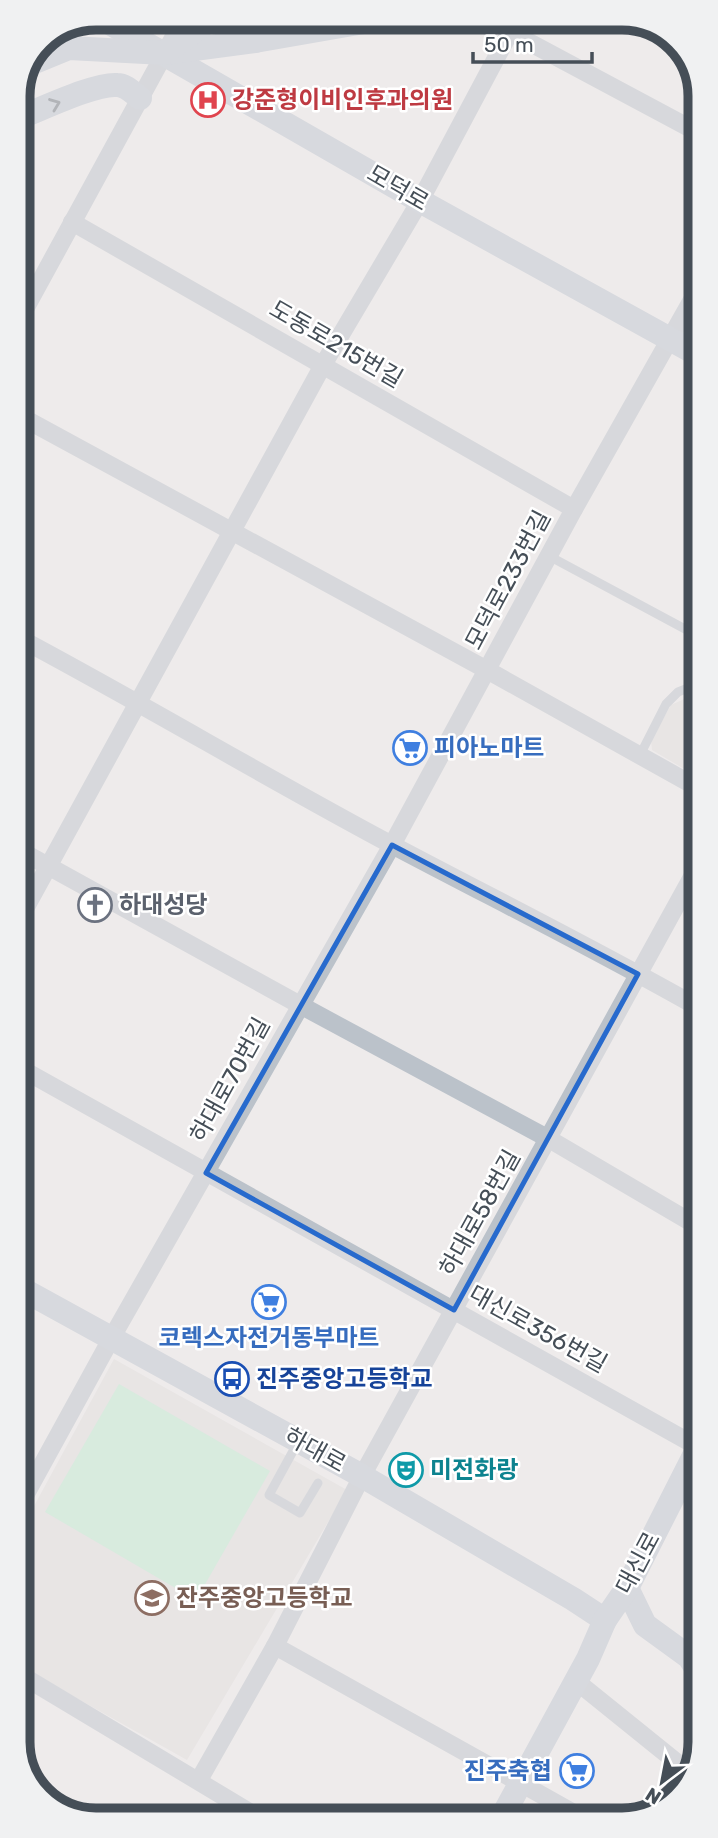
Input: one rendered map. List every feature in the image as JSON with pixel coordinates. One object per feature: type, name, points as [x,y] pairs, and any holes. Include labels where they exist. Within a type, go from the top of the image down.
[{"type":"street","name":"모덕로","points":[[123,30],[420,201],[688,350]]},
{"type":"street","points":[[30,299],[177,30]]},
{"type":"street","points":[[164,53],[196,30]]},
{"type":"street","points":[[247,30],[254,41]]},
{"type":"street","points":[[41,60],[69,48],[164,53],[318,30]]},
{"type":"street","points":[[30,899],[323,365],[420,201],[506,30]]},
{"type":"street","points":[[518,30],[688,127]]},
{"type":"street","points":[[69,48],[94,67],[92,90]]},
{"type":"street","points":[[30,113],[114,84],[125,86],[140,98]]},
{"type":"street","name":"도동로215번길","points":[[72,222],[574,509]]},
{"type":"street","name":"모덕로233번길","points":[[392,845],[574,509],[688,308]]},
{"type":"street","points":[[30,422],[688,782]]},
{"type":"street","points":[[30,644],[392,845],[688,1002]]},
{"type":"street","name":"하대로70번길","points":[[30,1487],[392,845]]},
{"type":"street","points":[[30,855],[300,1005],[550,1139],[688,1221]]},
{"type":"street","name":"하대로58번길","points":[[199,1780],[275,1646],[362,1476],[550,1139],[688,884]]},
{"type":"street","name":"대신로356번길","points":[[30,1074],[688,1440]]},
{"type":"street","name":"하대로","points":[[30,1294],[362,1476],[605,1620]]},
{"type":"street","name":"대신로","points":[[507,1808],[576,1681],[605,1620],[627,1588],[688,1468]]},
{"type":"street","points":[[627,1588],[645,1625],[688,1657]]},
{"type":"street","points":[[275,1646],[564,1808]]},
{"type":"street","points":[[30,1680],[244,1808]]},
{"type":"street","points":[[576,1681],[683,1768]]},
{"type":"lane","points":[[549,556],[688,631]]},
{"type":"lane","points":[[640,755],[666,704],[678,692],[688,688]]},
{"type":"lane","points":[[299,1441],[269,1495],[300,1513],[318,1483]]},
{"type":"highlighted area","points":[[392,845],[638,974],[454,1310],[206,1173]]},
{"type":"shaded area","points":[[688,697],[688,771],[652,750],[651,740],[671,705]]},
{"type":"shaded area","name":"잔주중앙고등학교","points":[[114,1359],[347,1490],[187,1760],[30,1672],[30,1513]]},
{"type":"green space","points":[[119,1384],[270,1471],[196,1600],[45,1512]]},
{"type":"place","name":"강준형이비인후과의원","points":[[208,100]]},
{"type":"place","name":"피아노마트","points":[[410,748]]},
{"type":"place","name":"하대성당","points":[[95,905]]},
{"type":"place","name":"코렉스자전거동부마트","points":[[269,1302]]},
{"type":"place","name":"진주중앙고등학교","points":[[232,1379]]},
{"type":"place","name":"미전화랑","points":[[406,1470]]},
{"type":"place","name":"잔주중앙고등학교","points":[[152,1598]]},
{"type":"place","name":"진주축협","points":[[577,1771]]}]
